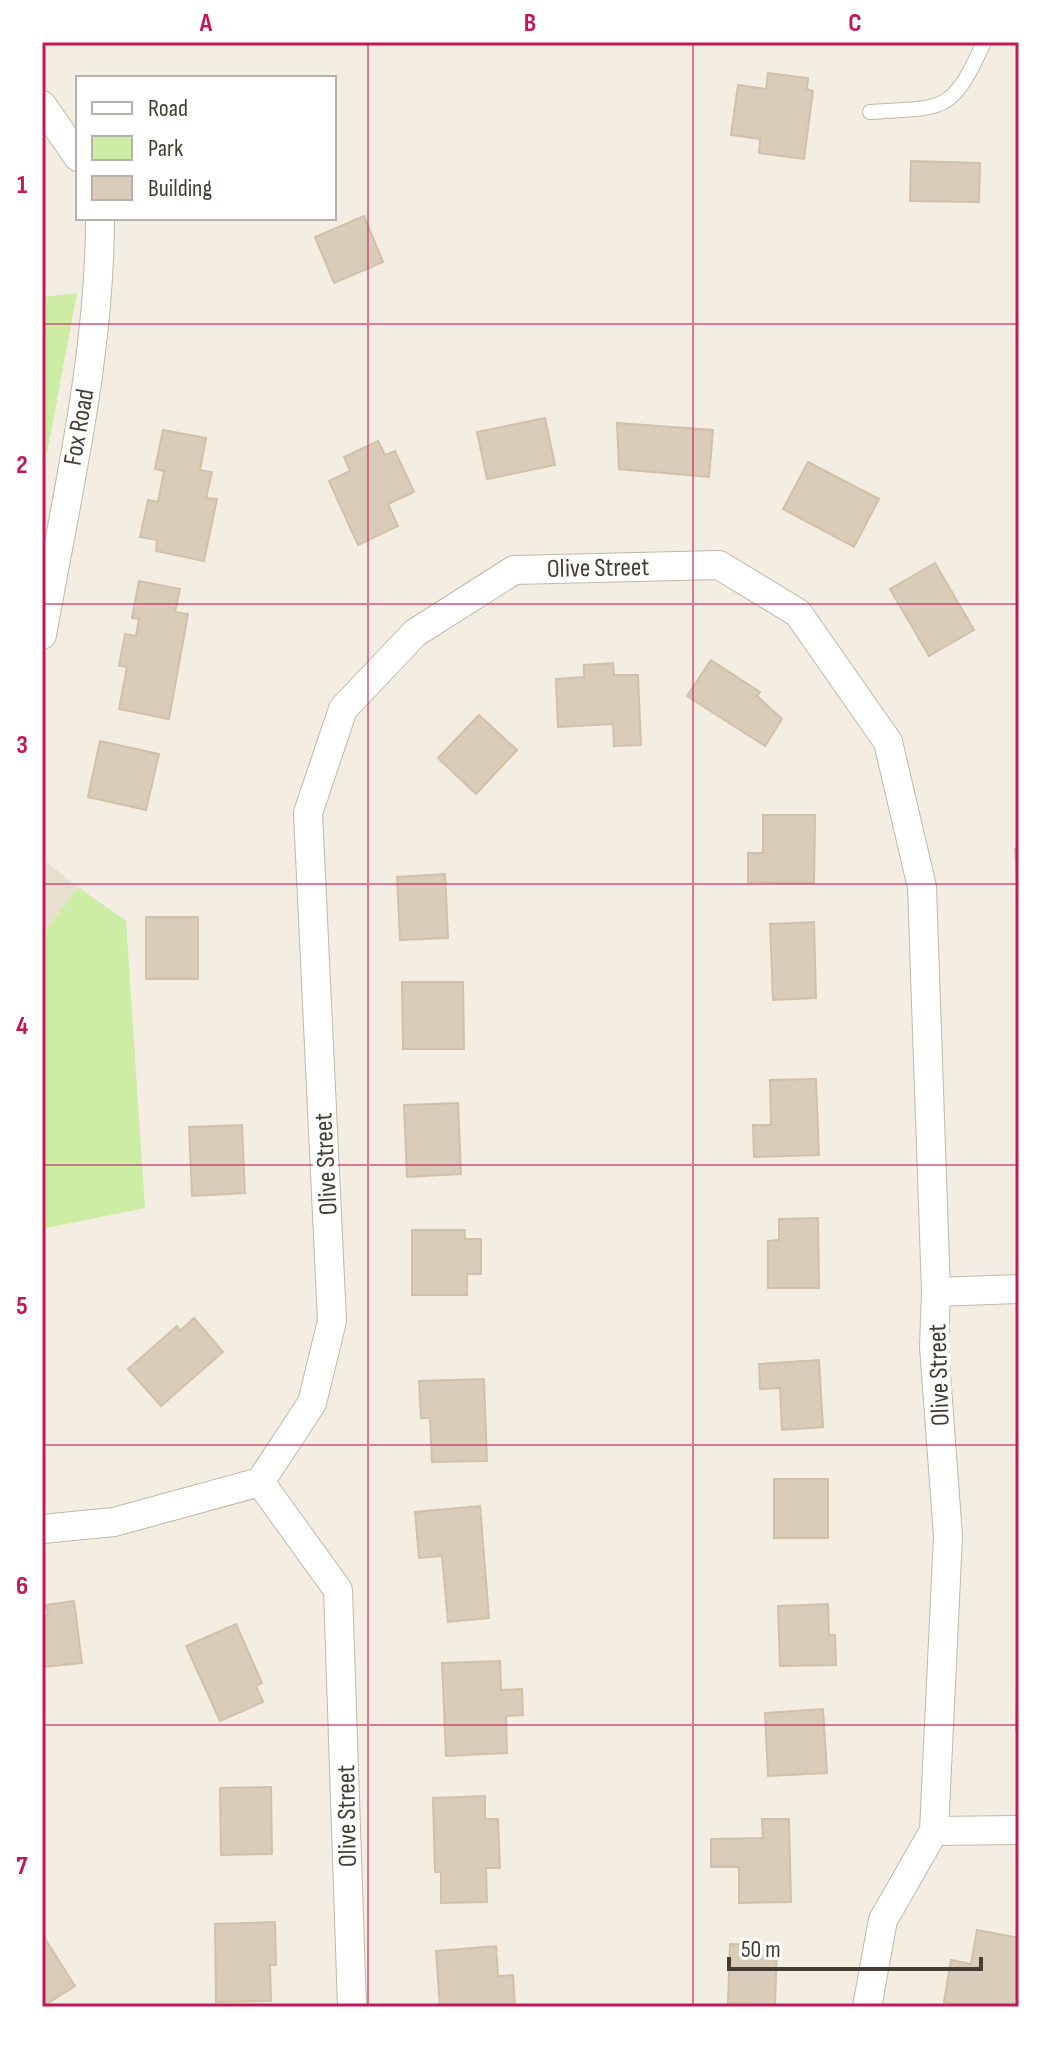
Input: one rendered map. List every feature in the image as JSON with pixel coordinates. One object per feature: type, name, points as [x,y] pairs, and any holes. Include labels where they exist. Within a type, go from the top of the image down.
[{"type":"street","points":[[42,105],[76,154]]},
{"type":"street","name":"Fox Road","points":[[42,635],[85,387],[99,281],[100,220]]},
{"type":"street","name":"Olive Street","points":[[352,2007],[338,1590],[260,1482],[312,1403],[332,1321],[308,813],[343,709],[415,633],[514,570],[719,565],[798,613],[888,742],[922,887],[936,1292],[934,1347],[948,1536],[934,1831],[883,1920],[867,2007]]},
{"type":"street","points":[[936,1292],[1019,1289]]},
{"type":"street","points":[[42,1529],[114,1522],[260,1482]]},
{"type":"street","points":[[934,1831],[1019,1830]]},
{"type":"lane","points":[[870,112],[938,108],[961,89],[984,42]]},
{"type":"shaded area","points":[[42,859],[78,887],[42,936]]},
{"type":"green space","points":[[77,293],[42,480],[42,297]]},
{"type":"green space","points":[[78,887],[126,921],[145,1208],[42,1229],[42,936]]},
{"type":"building","points":[[768,73],[808,78],[807,89],[813,91],[804,159],[759,153],[760,139],[731,135],[738,85],[766,89]]},
{"type":"building","points":[[911,161],[980,163],[979,202],[910,201]]},
{"type":"building","points":[[364,216],[383,262],[334,283],[315,237]]},
{"type":"building","points":[[545,418],[555,465],[487,479],[477,432]]},
{"type":"building","points":[[617,423],[713,430],[709,477],[619,469]]},
{"type":"building","points":[[163,430],[206,438],[200,470],[212,472],[206,498],[217,499],[204,561],[156,551],[157,540],[140,537],[148,500],[158,502],[164,471],[155,469]]},
{"type":"building","points":[[378,441],[385,455],[395,451],[414,492],[388,504],[398,526],[358,545],[329,481],[350,471],[344,457]]},
{"type":"building","points":[[808,462],[879,499],[854,547],[783,509]]},
{"type":"building","points":[[935,563],[974,630],[929,656],[890,589]]},
{"type":"building","points":[[139,581],[180,589],[175,612],[188,614],[169,719],[119,709],[127,667],[119,666],[125,634],[136,636],[139,619],[132,618]]},
{"type":"building","points":[[711,660],[760,692],[757,696],[782,719],[765,746],[687,696]]},
{"type":"building","points":[[613,663],[614,675],[638,675],[641,745],[614,746],[613,724],[558,727],[556,679],[584,677],[584,665]]},
{"type":"building","points":[[479,715],[517,750],[476,794],[438,758]]},
{"type":"building","points":[[100,741],[159,754],[146,810],[88,797]]},
{"type":"building","points":[[763,815],[815,815],[814,883],[748,882],[748,853],[763,853]]},
{"type":"building","points":[[1019,848],[1019,903],[1015,849]]},
{"type":"building","points":[[445,874],[448,938],[400,940],[397,877]]},
{"type":"building","points":[[146,917],[198,917],[198,979],[146,979]]},
{"type":"building","points":[[814,922],[816,998],[773,1000],[770,924]]},
{"type":"building","points":[[402,982],[463,982],[464,1049],[403,1049]]},
{"type":"building","points":[[816,1079],[819,1155],[754,1157],[753,1125],[771,1125],[770,1080]]},
{"type":"building","points":[[458,1103],[461,1174],[407,1177],[404,1105]]},
{"type":"building","points":[[242,1125],[245,1193],[192,1196],[189,1127]]},
{"type":"building","points":[[818,1218],[819,1288],[768,1288],[768,1241],[779,1240],[779,1219]]},
{"type":"building","points":[[412,1230],[465,1230],[465,1239],[481,1239],[481,1274],[467,1274],[467,1295],[412,1295]]},
{"type":"building","points":[[194,1318],[223,1352],[161,1406],[128,1369],[177,1326],[180,1331]]},
{"type":"building","points":[[819,1360],[823,1427],[782,1430],[780,1388],[760,1389],[759,1364]]},
{"type":"building","points":[[484,1379],[487,1461],[432,1462],[430,1418],[421,1418],[419,1381]]},
{"type":"building","points":[[774,1479],[828,1479],[828,1538],[774,1538]]},
{"type":"building","points":[[480,1506],[489,1618],[448,1622],[442,1556],[419,1558],[415,1512]]},
{"type":"building","points":[[74,1601],[82,1663],[42,1667],[42,1616],[48,1615],[46,1605]]},
{"type":"building","points":[[828,1604],[829,1635],[835,1635],[836,1665],[780,1666],[778,1606]]},
{"type":"building","points":[[236,1624],[262,1683],[256,1686],[263,1702],[220,1721],[186,1646]]},
{"type":"building","points":[[500,1661],[501,1690],[522,1689],[523,1715],[506,1716],[507,1753],[446,1756],[442,1663]]},
{"type":"building","points":[[1019,1683],[1019,1730],[1016,1730]]},
{"type":"building","points":[[823,1709],[827,1773],[768,1776],[765,1713]]},
{"type":"building","points":[[271,1787],[272,1854],[221,1855],[220,1788]]},
{"type":"building","points":[[485,1796],[485,1819],[498,1819],[500,1868],[486,1868],[487,1902],[441,1903],[441,1872],[435,1872],[433,1798]]},
{"type":"building","points":[[762,1819],[789,1819],[791,1902],[739,1903],[739,1867],[711,1867],[711,1839],[763,1838]]},
{"type":"building","points":[[275,1922],[276,1965],[270,1965],[271,2001],[216,2002],[215,1924]]},
{"type":"building","points":[[977,1930],[1019,1938],[1019,2007],[972,2007],[944,2002],[951,1960],[971,1964]]},
{"type":"building","points":[[42,1934],[75,1986],[42,2007]]},
{"type":"building","points":[[730,1944],[777,1945],[775,2005],[728,2003]]},
{"type":"building","points":[[496,1946],[498,1976],[513,1975],[515,2007],[440,2007],[436,1951]]}]
